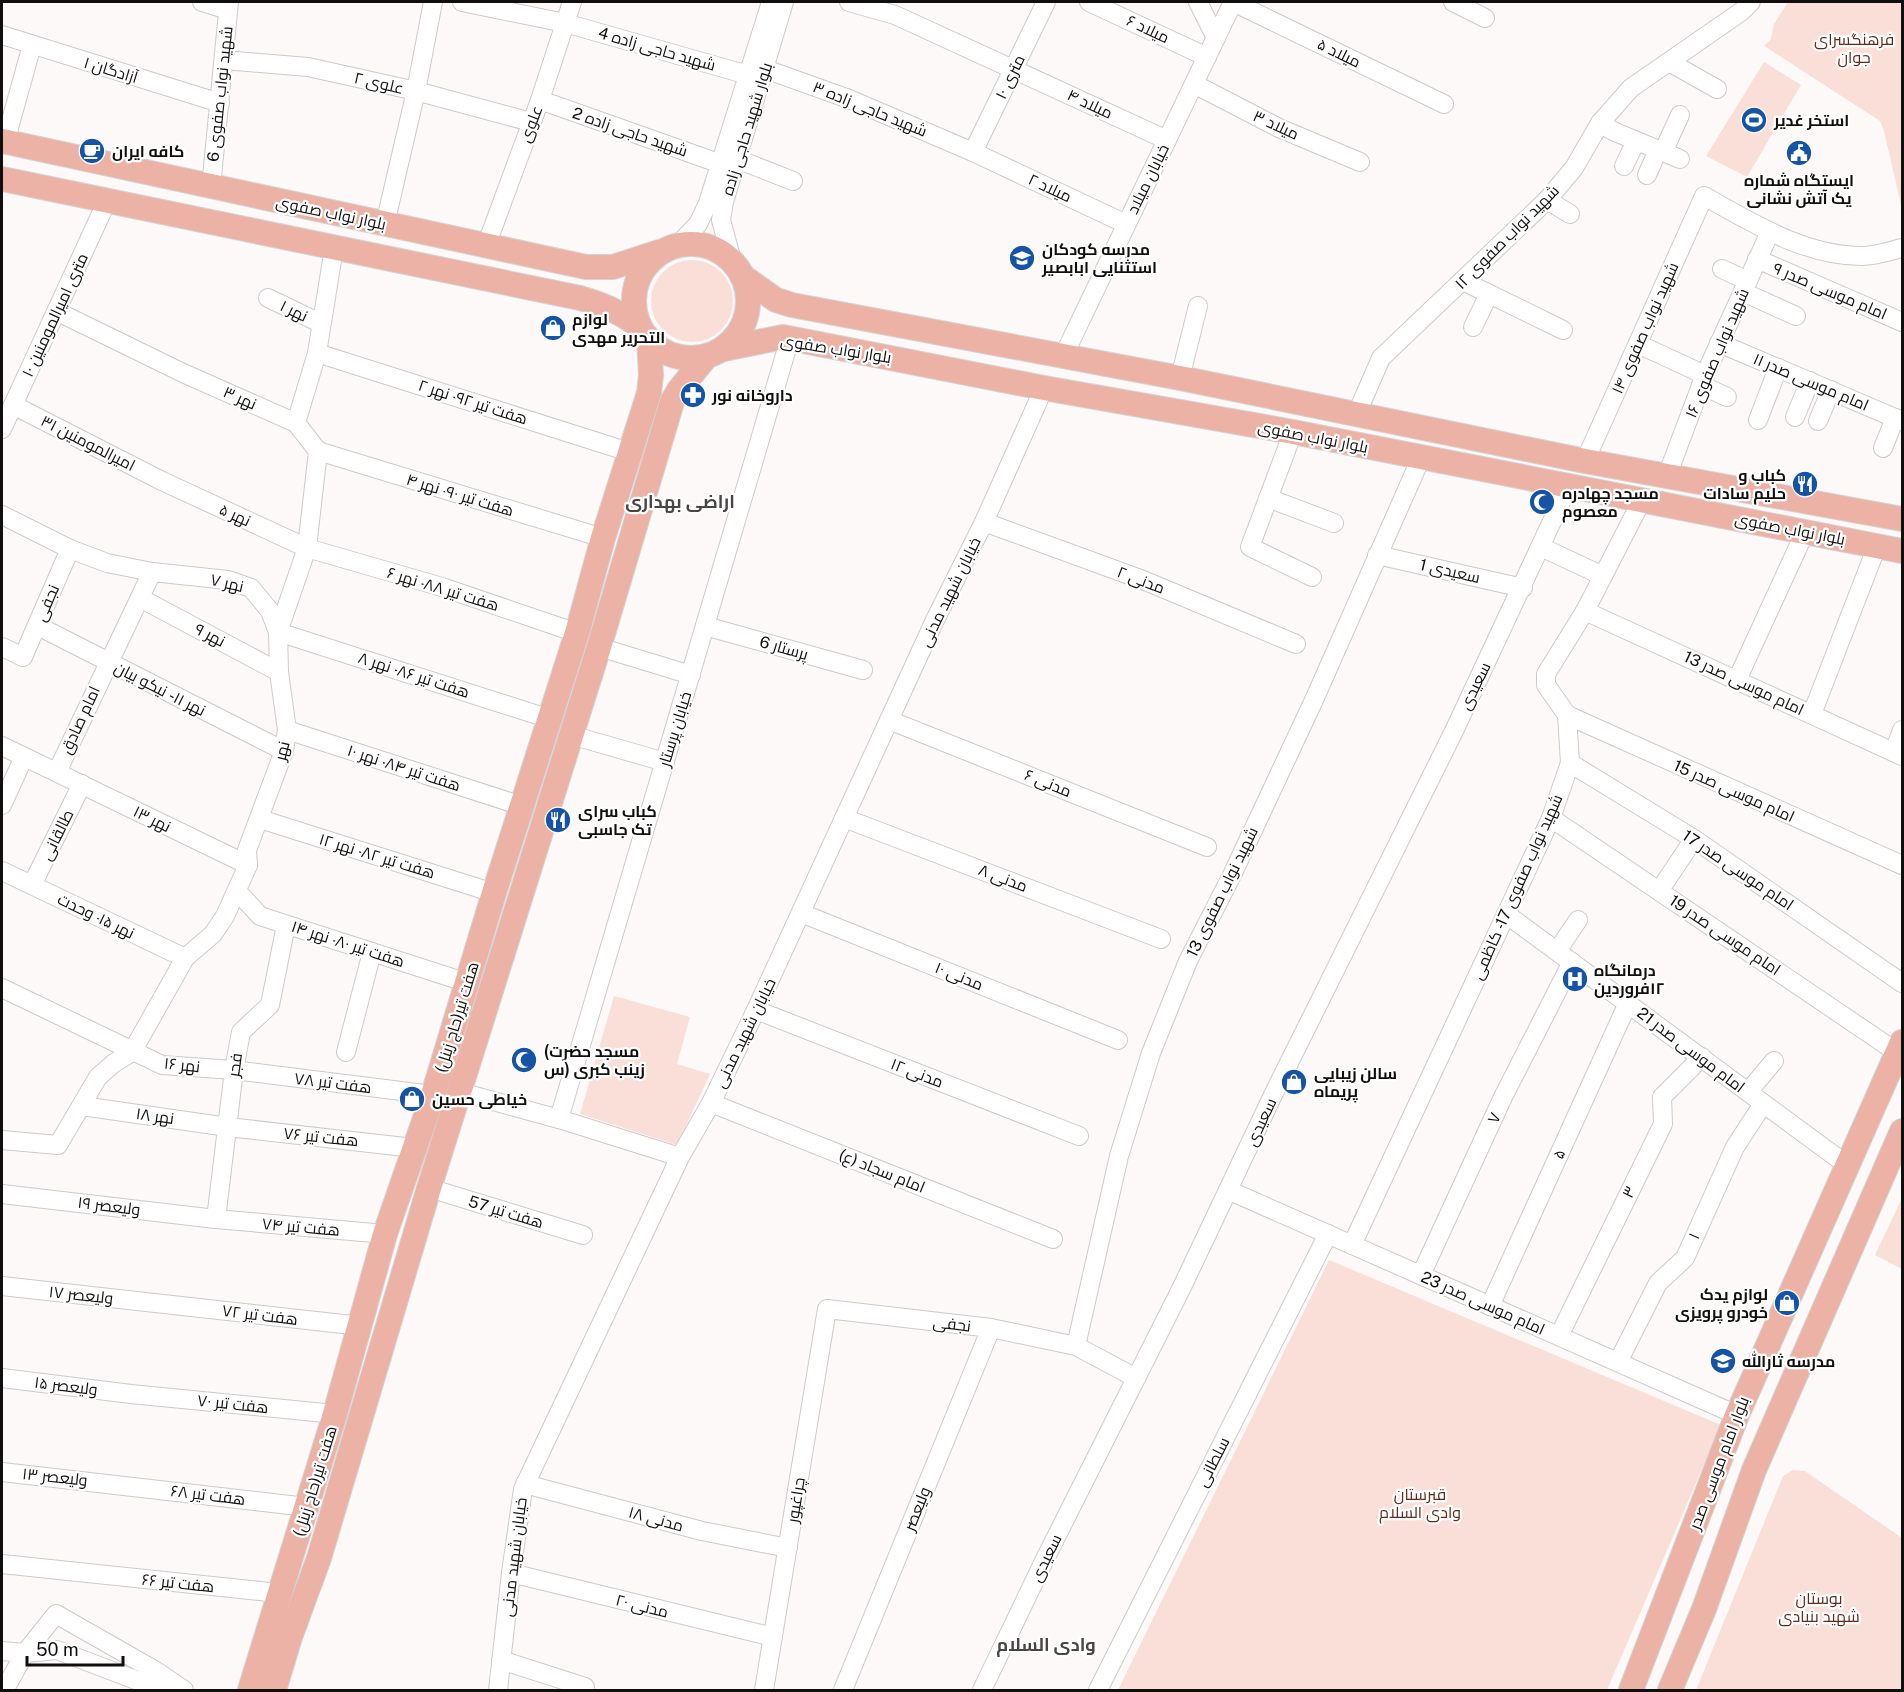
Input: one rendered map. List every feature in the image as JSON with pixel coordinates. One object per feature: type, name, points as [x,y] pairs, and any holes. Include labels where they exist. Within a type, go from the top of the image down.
[{"type":"main road","name":"بلوار نواب صفوی","points":[[3,141],[586,267],[613,267],[669,249]]},
{"type":"main road","name":"بلوار نواب صفوی","points":[[2,179],[580,298],[620,312],[644,333]]},
{"type":"main road","points":[[696,243],[714,247],[736,267],[750,297],[747,317],[738,335],[715,353],[685,358],[666,353],[644,333],[634,305],[636,285],[645,267],[669,249],[696,243]]},
{"type":"main road","points":[[580,298],[594,293],[598,286],[596,276],[586,267]]},
{"type":"main road","name":"بلوار نواب صفوی","points":[[736,267],[776,300],[792,305],[1180,378],[1667,476],[1902,519]]},
{"type":"main road","points":[[787,338],[775,327],[774,317],[778,310],[792,305]]},
{"type":"main road","name":"هفت تیر(حاج زینل)","points":[[250,1690],[335,1414],[385,1234],[433,1095],[649,393],[651,375],[644,333]]},
{"type":"main road","name":"بلوار نواب صفوی","points":[[715,353],[787,338],[1044,388],[1293,432],[1902,551]]},
{"type":"main road","name":"هفت تیر(حاج زینل)","points":[[274,1690],[290,1637],[319,1558],[429,1188],[571,735],[672,402],[679,390],[715,353]]},
{"type":"main road","points":[[649,393],[659,386],[665,387],[670,391],[672,402]]},
{"type":"main road","name":"بلوار امام موسی صدر","points":[[1631,1690],[1737,1414],[1900,1048]]},
{"type":"main road","points":[[1670,1690],[1704,1609],[1754,1470],[1902,1131]]},
{"type":"street","points":[[202,2],[229,6]]},
{"type":"street","points":[[384,224],[416,91],[433,2]]},
{"type":"street","name":"شهید حاجی زاده 4","points":[[462,2],[565,23],[757,72]]},
{"type":"street","name":"علوی","points":[[486,246],[540,100],[572,2]]},
{"type":"street","name":"بلوار شهید حاجی زاده","points":[[757,72],[771,2]]},
{"type":"street","name":"بلوار شهید حاجی زاده","points":[[669,249],[698,224],[729,162],[757,72],[784,2]]},
{"type":"street","name":"میلاد ۴","points":[[849,2],[895,15],[1167,140]]},
{"type":"street","name":"۱۰ متری","points":[[973,152],[1046,2]]},
{"type":"street","name":"میلاد ۶","points":[[1089,2],[1207,57]]},
{"type":"street","points":[[1198,2],[1216,38]]},
{"type":"street","name":"خیابان میلاد","points":[[1063,357],[1233,2]]},
{"type":"street","name":"میلاد ۵","points":[[1233,2],[1444,104]]},
{"type":"street","points":[[1453,2],[1485,18]]},
{"type":"street","name":"شهید نواب صفوی ۱۲","points":[[1357,413],[1381,358],[1547,200],[1574,168],[1600,123],[1631,88],[1742,11],[1751,2]]},
{"type":"street","name":"شهید نواب صفوی 6","points":[[211,187],[229,6]]},
{"type":"street","name":"آزادگان ۱","points":[[2,35],[220,103]]},
{"type":"street","points":[[3,141],[32,45]]},
{"type":"street","name":"علوی ۲","points":[[224,60],[308,67],[416,91],[531,122]]},
{"type":"street","points":[[1669,62],[1717,89]]},
{"type":"street","name":"شهید حاجی زاده ۳","points":[[757,72],[849,99],[973,152]]},
{"type":"street","name":"میلاد ۳","points":[[1194,84],[1279,128],[1360,162]]},
{"type":"street","name":"شهید حاجی زاده 2","points":[[540,100],[793,181]]},
{"type":"street","points":[[1647,175],[1680,115]]},
{"type":"street","points":[[1600,123],[1680,159]]},
{"type":"street","points":[[1624,166],[1636,141]]},
{"type":"street","name":"میلاد ۲","points":[[973,152],[1126,224]]},
{"type":"street","name":"بلوار شهید حاجی زاده","points":[[729,162],[721,220],[736,267]]},
{"type":"street","name":"شهید نواب صفوی ۱۴","points":[[1585,460],[1704,196],[1770,232]]},
{"type":"street","points":[[1547,200],[1570,214]]},
{"type":"street","name":"۱۰ متری امیرالمومنین","points":[[2,429],[108,201]]},
{"type":"street","points":[[1770,232],[1816,250],[1902,261]]},
{"type":"street","name":"شهید نواب صفوی ۱۶","points":[[1667,476],[1703,380],[1770,232]]},
{"type":"street","points":[[318,452],[296,423],[317,352],[334,248]]},
{"type":"street","points":[[1863,256],[1902,248]]},
{"type":"street","name":"امام موسی صدر ۹","points":[[1758,259],[1902,322]]},
{"type":"street","points":[[1722,269],[1745,286],[1796,316]]},
{"type":"street","points":[[1463,281],[1563,330]]},
{"type":"street","points":[[1473,327],[1489,294]]},
{"type":"street","name":"نهر ۱","points":[[268,298],[320,323]]},
{"type":"street","points":[[1180,378],[1198,306]]},
{"type":"street","name":"نهر ۳","points":[[57,312],[183,373],[296,423]]},
{"type":"street","name":"خیابان پرستار","points":[[559,1119],[691,675],[787,338]]},
{"type":"street","name":"امام موسی صدر ۱۱","points":[[1719,343],[1899,419]]},
{"type":"street","points":[[1638,344],[1703,380],[1727,397]]},
{"type":"street","name":"هفت تیر ۹۲- نهر ۲","points":[[317,352],[629,452]]},
{"type":"street","points":[[1758,420],[1778,368]]},
{"type":"street","points":[[1795,417],[1810,381]]},
{"type":"street","name":"خیابان شهید مدنی","points":[[498,1690],[511,1573],[525,1484],[680,1157],[711,1103],[756,1010],[935,620],[984,522],[1044,388]]},
{"type":"street","points":[[1818,421],[1831,390]]},
{"type":"street","name":"امیرالمومنین ۳۱","points":[[13,405],[162,481]]},
{"type":"street","points":[[1884,448],[1899,419]]},
{"type":"street","points":[[1293,432],[1250,547],[1312,577]]},
{"type":"street","name":"هفت تیر ۹۰- نهر ۴","points":[[318,452],[603,538]]},
{"type":"street","name":"نهر","points":[[132,1052],[185,958],[213,933],[225,916],[248,865],[247,850],[284,751],[287,730],[279,672],[278,632],[307,548],[318,452]]},
{"type":"street","name":"شهید نواب صفوی 13","points":[[1076,1346],[1119,1156],[1151,1053],[1188,960],[1232,875],[1323,679],[1421,458]]},
{"type":"street","name":"نهر ۵","points":[[162,481],[307,548]]},
{"type":"street","name":"سعیدی","points":[[982,1690],[1046,1557],[1137,1378],[1522,588],[1568,487]]},
{"type":"street","points":[[1268,498],[1334,523]]},
{"type":"street","points":[[1567,715],[1545,685],[1546,674],[1585,611],[1642,500]]},
{"type":"street","name":"نهر ۷","points":[[2,515],[70,549],[107,563],[152,572],[228,580],[251,588],[270,611],[278,632]]},
{"type":"street","name":"مدنی ۲","points":[[984,522],[1143,580],[1296,644]]},
{"type":"street","points":[[1737,680],[1805,532]]},
{"type":"street","points":[[1812,714],[1877,546]]},
{"type":"street","points":[[1541,547],[1603,576]]},
{"type":"street","name":"هفت تیر ۸۸- نهر ۶","points":[[307,548],[441,587],[577,633]]},
{"type":"street","name":"نجفی","points":[[2,647],[22,657],[38,626],[70,549]]},
{"type":"street","name":"سعیدی 1","points":[[1377,555],[1522,588]]},
{"type":"street","name":"امام صادق","points":[[57,772],[107,662],[152,572]]},
{"type":"street","name":"نهر ۹","points":[[140,598],[279,672]]},
{"type":"street","name":"امام موسی صدر 13","points":[[1585,611],[1898,754]]},
{"type":"street","name":"نهر ۱۱ - نیکو بیان","points":[[38,626],[284,751]]},
{"type":"street","name":"پرستار 6","points":[[705,626],[863,670]]},
{"type":"street","name":"هفت تیر ۸۶- نهر ۸","points":[[278,632],[550,719]]},
{"type":"street","points":[[598,647],[691,675]]},
{"type":"street","name":"شهید نواب صفوی 17- کاظمی","points":[[1352,1245],[1551,818],[1570,763],[1567,715]]},
{"type":"street","name":"امام موسی صدر 15","points":[[1567,715],[1902,865]]},
{"type":"street","name":"مدنی ۶","points":[[890,720],[1208,847]]},
{"type":"street","name":"هفت تیر ۸۴- نهر ۱۰","points":[[287,730],[522,806]]},
{"type":"street","points":[[1898,754],[1902,730]]},
{"type":"street","points":[[571,735],[665,762]]},
{"type":"street","name":"نهر ۱۳","points":[[2,747],[248,865]]},
{"type":"street","points":[[2,805],[24,757]]},
{"type":"street","name":"امام موسی صدر 17","points":[[1570,763],[1694,839],[1902,983]]},
{"type":"street","name":"طالقانی","points":[[32,885],[82,784]]},
{"type":"street","name":"مدنی ۸","points":[[844,818],[1161,939]]},
{"type":"street","name":"امام موسی صدر 19","points":[[1551,818],[1900,1048]]},
{"type":"street","name":"هفت تیر ۸۲- نهر ۱۲","points":[[260,819],[494,892]]},
{"type":"street","points":[[1659,891],[1694,839]]},
{"type":"street","name":"نهر ۱۵- وحدت","points":[[3,876],[32,885],[185,958]]},
{"type":"street","name":"هفت تیر ۸۰- نهر ۱۴","points":[[237,891],[260,916],[468,983]]},
{"type":"street","name":"مدنی ۱۰","points":[[801,913],[1118,1040]]},
{"type":"street","name":"امام موسی صدر 21","points":[[1506,914],[1846,1165]]},
{"type":"street","points":[[1564,957],[1578,920]]},
{"type":"street","name":"فجر","points":[[216,1219],[234,1070],[241,1032],[270,1005],[286,925]]},
{"type":"street","points":[[346,1052],[372,952]]},
{"type":"street","name":"۷","points":[[1421,1275],[1564,957]]},
{"type":"street","name":"نهر ۱۶","points":[[2,988],[162,1065],[234,1070]]},
{"type":"street","name":"۵","points":[[1490,1306],[1628,1003]]},
{"type":"street","name":"مدنی ۱۲","points":[[756,1010],[1079,1136]]},
{"type":"street","points":[[2,1140],[58,1144],[98,1077],[114,1063],[132,1052]]},
{"type":"street","name":"۳","points":[[1559,1336],[1663,1124],[1662,1097],[1702,1057]]},
{"type":"street","points":[[1748,1092],[1774,1061]]},
{"type":"street","name":"هفت تیر ۷۸","points":[[234,1070],[433,1095]]},
{"type":"street","points":[[460,1092],[559,1119],[680,1157]]},
{"type":"street","name":"امام سجاد (ع)","points":[[711,1103],[1053,1239]]},
{"type":"street","name":"۱","points":[[1618,1362],[1658,1283],[1685,1258],[1735,1147],[1763,1104]]},
{"type":"street","name":"نهر ۱۸","points":[[82,1106],[228,1127]]},
{"type":"street","name":"هفت تیر ۷۶","points":[[228,1127],[414,1148]]},
{"type":"street","name":"هفت تیر 57","points":[[429,1188],[583,1235]]},
{"type":"street","name":"امام موسی صدر 23","points":[[1228,1190],[1737,1414]]},
{"type":"street","name":"ولیعصر ۱۹","points":[[2,1194],[216,1219]]},
{"type":"street","name":"هفت تیر ۷۴","points":[[216,1219],[385,1234]]},
{"type":"street","name":"سلطانی","points":[[1098,1690],[1328,1234]]},
{"type":"street","name":"ولیعصر ۱۷","points":[[2,1286],[160,1303]]},
{"type":"street","name":"هفت تیر ۷۲","points":[[160,1303],[360,1326]]},
{"type":"street","name":"نجفی","points":[[828,1309],[991,1328],[1076,1346],[1137,1378]]},
{"type":"street","name":"چراغپور","points":[[764,1690],[828,1309]]},
{"type":"street","name":"ولیعصر","points":[[843,1690],[991,1328]]},
{"type":"street","name":"ولیعصر ۱۵","points":[[2,1378],[130,1394]]},
{"type":"street","name":"هفت تیر ۷۰","points":[[130,1394],[335,1414]]},
{"type":"street","name":"ولیعصر ۱۳","points":[[2,1472],[108,1483]]},
{"type":"street","name":"هفت تیر ۶۸","points":[[108,1483],[307,1507]]},
{"type":"street","name":"مدنی ۱۸","points":[[525,1484],[702,1531],[788,1548]]},
{"type":"street","name":"هفت تیر ۶۶","points":[[2,1564],[279,1593]]},
{"type":"street","name":"مدنی ۲۰","points":[[511,1573],[773,1637]]},
{"type":"street","points":[[2,1688],[6,1687],[25,1653],[56,1614],[156,1671],[184,1690]]},
{"type":"street","points":[[2,1651],[25,1653],[57,1650],[162,1690]]},
{"type":"street","points":[[501,1660],[585,1687]]},
{"type":"green space","name":"فرهنگسرای جوان","points":[[1788,2],[1902,2],[1902,209],[1880,121],[1764,46],[1771,39],[1774,24]]},
{"type":"green space","name":"استخر غدیر","points":[[1764,62],[1801,85],[1747,177],[1706,156]]},
{"type":"green space","points":[[692,260],[708,263],[721,272],[730,285],[733,301],[730,317],[721,330],[708,339],[692,342],[676,339],[663,330],[654,317],[651,301],[654,285],[663,272],[676,263]]},
{"type":"green space","points":[[614,996],[690,1017],[677,1064],[710,1074],[677,1145],[580,1114]]},
{"type":"green space","points":[[1902,1198],[1902,1269],[1875,1255]]},
{"type":"green space","name":"قبرستان وادی السلام","points":[[1329,1260],[1721,1425],[1607,1690],[1118,1690]]},
{"type":"green space","name":"بوستان شهید بنیادی","points":[[1793,1470],[1805,1471],[1902,1538],[1902,1690],[1696,1690],[1783,1476]]},
{"type":"place","name":"استخر غدیر","points":[[1754,120]]},
{"type":"place","name":"کافه ایران","points":[[92,151]]},
{"type":"place","name":"ایستگاه شماره یک آتش نشانی","points":[[1799,153]]},
{"type":"place","name":"مدرسه کودکان استثنایی ابابصیر","points":[[1022,258]]},
{"type":"place","name":"لوازم التحریر مهدی","points":[[553,328]]},
{"type":"place","name":"داروخانه نور","points":[[693,395]]},
{"type":"place","name":"کباب و حلیم سادات","points":[[1805,484]]},
{"type":"place","name":"مسجد چهادره معصوم","points":[[1542,502]]},
{"type":"place","name":"کباب سرای تک جاسبی","points":[[558,820]]},
{"type":"place","name":"درمانگاه ١٢فروردین","points":[[1575,979]]},
{"type":"place","name":"(مسجد حضرت زینب کبری (س","points":[[524,1060]]},
{"type":"place","name":"سالن زیبایی پریماه","points":[[1294,1082]]},
{"type":"place","name":"خیاطی حسین","points":[[412,1099]]},
{"type":"place","name":"لوازم یدک خودرو پرویزی","points":[[1787,1303]]},
{"type":"place","name":"مدرسه ثارالله","points":[[1723,1361]]},
{"type":"district","name":"اراضی بهداری","points":[[680,501]]},
{"type":"district","name":"وادی السلام","points":[[1046,1644]]}]
